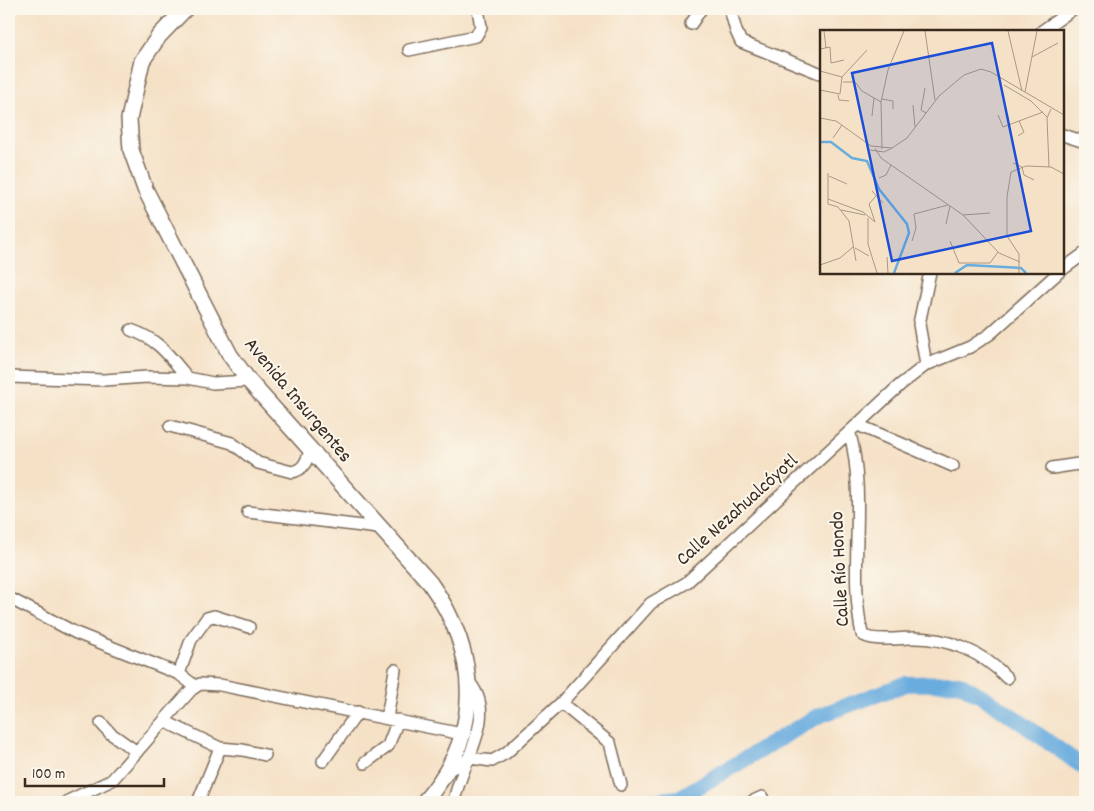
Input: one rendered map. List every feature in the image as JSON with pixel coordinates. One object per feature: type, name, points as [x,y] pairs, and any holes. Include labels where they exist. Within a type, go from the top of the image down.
[{"type":"main road","name":"Avenida Insurgentes","points":[[185,9],[159,36],[142,61],[129,119],[131,150],[144,189],[230,355],[249,381],[311,449],[378,528],[430,583],[453,618],[464,649],[468,681],[467,717],[462,734],[446,771],[424,802]]},
{"type":"street","points":[[409,50],[476,36],[481,27],[478,9]]},
{"type":"street","points":[[690,24],[701,9]]},
{"type":"street","points":[[730,9],[736,30],[742,42],[820,73]]},
{"type":"street","points":[[1043,30],[1073,9]]},
{"type":"street","points":[[1064,135],[1085,142]]},
{"type":"street","points":[[1064,268],[1085,253]]},
{"type":"street","points":[[926,365],[919,324],[930,274]]},
{"type":"street","name":"Calle Nezahualcóyotl","points":[[470,758],[492,761],[506,754],[561,703],[651,603],[686,583],[926,365],[970,347],[990,334],[1057,274]]},
{"type":"street","points":[[131,330],[156,341],[188,378]]},
{"type":"street","points":[[9,377],[104,380],[147,377],[188,378],[213,383],[249,381]]},
{"type":"street","points":[[858,425],[952,466]]},
{"type":"street","points":[[170,426],[232,444],[258,463],[292,472],[297,471],[305,464],[311,449]]},
{"type":"street","name":"Calle Río Hondo","points":[[850,434],[856,459],[858,578],[862,634],[872,639],[920,638],[941,640],[985,660],[1007,678]]},
{"type":"street","points":[[1052,468],[1085,463]]},
{"type":"street","points":[[248,512],[378,528]]},
{"type":"street","points":[[9,598],[76,633],[179,674],[196,686]]},
{"type":"street","points":[[179,674],[191,640],[207,618],[214,616],[249,627]]},
{"type":"street","points":[[365,763],[388,746],[392,719],[395,670]]},
{"type":"street","points":[[454,802],[458,782],[470,758],[479,730],[480,712],[478,699],[474,688],[468,681]]},
{"type":"street","points":[[66,802],[112,780],[196,686],[212,684],[462,734]]},
{"type":"street","points":[[561,703],[610,743],[621,785]]},
{"type":"street","points":[[323,761],[358,712]]},
{"type":"street","points":[[164,721],[220,748],[243,750],[265,755]]},
{"type":"street","points":[[101,723],[110,733],[137,752]]},
{"type":"street","points":[[198,802],[220,748]]},
{"type":"street","points":[[446,771],[470,758]]},
{"type":"street","points":[[751,802],[762,796]]},
{"type":"waterway","points":[[642,802],[679,798],[818,716],[906,684],[959,683],[995,704],[1085,768]]}]
